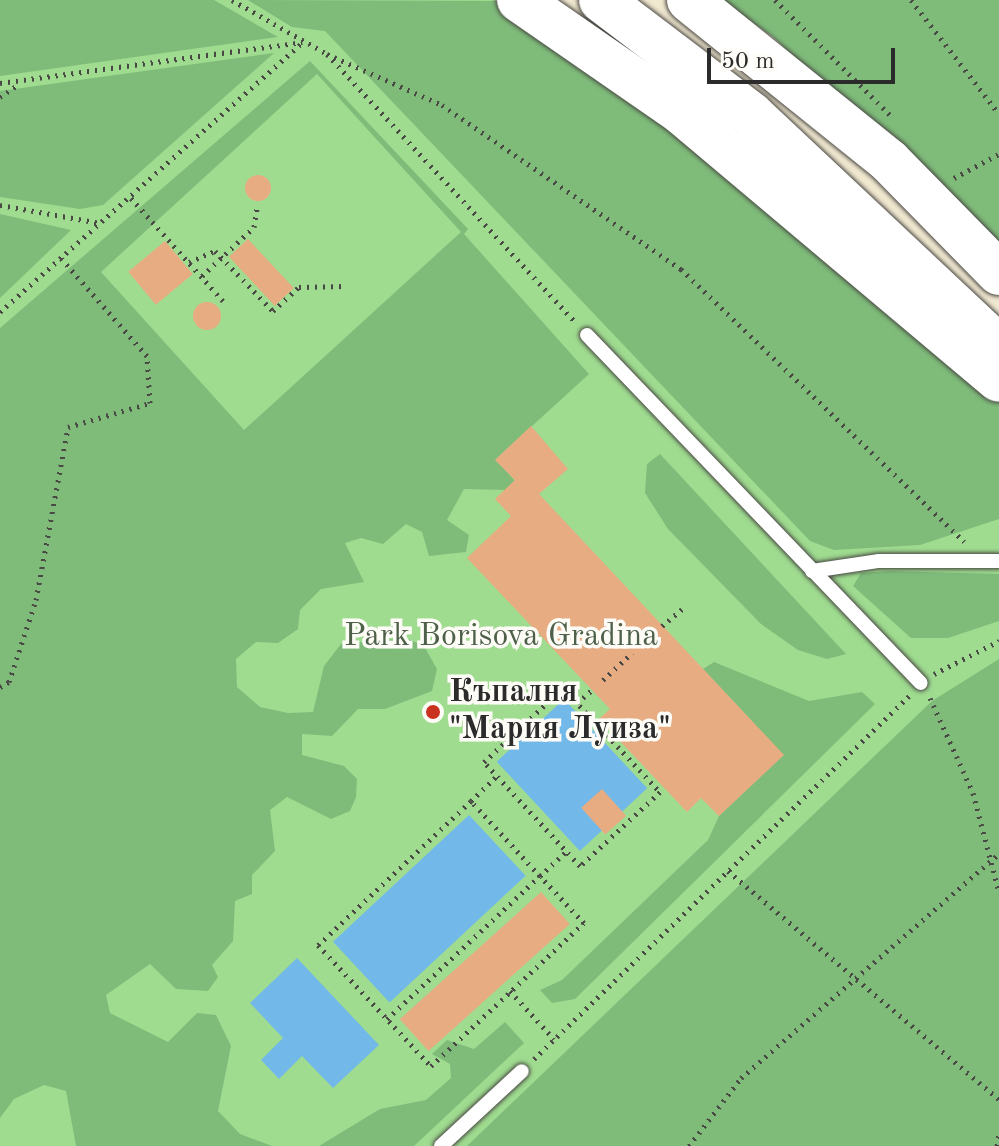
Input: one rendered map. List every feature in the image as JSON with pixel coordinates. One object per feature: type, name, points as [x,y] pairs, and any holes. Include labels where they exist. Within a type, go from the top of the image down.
[{"type":"main road","points":[[519,0],[682,113],[999,380]]},
{"type":"main road","points":[[601,0],[751,114],[999,347]]},
{"type":"main road","points":[[689,0],[889,161],[999,273]]},
{"type":"lane","points":[[587,335],[921,683]]},
{"type":"lane","points":[[812,571],[879,561],[993,563]]},
{"type":"lane","points":[[441,1146],[522,1071]]},
{"type":"path","points":[[232,0],[303,42],[442,105],[681,269],[993,563]]},
{"type":"path","points":[[775,0],[903,128]]},
{"type":"path","points":[[911,0],[999,114]]},
{"type":"path","points":[[0,83],[20,84],[303,42]]},
{"type":"path","points":[[0,312],[303,42]]},
{"type":"path","points":[[327,54],[587,335]]},
{"type":"path","points":[[0,97],[20,84]]},
{"type":"path","points":[[946,170],[957,181],[999,154]]},
{"type":"path","points":[[131,198],[223,301]]},
{"type":"path","points":[[0,205],[100,223]]},
{"type":"path","points":[[202,276],[254,227],[257,208]]},
{"type":"path","points":[[189,262],[215,251],[273,311],[299,287],[345,286]]},
{"type":"path","points":[[0,687],[9,682],[36,600],[68,427],[150,403],[147,356],[61,258]]},
{"type":"path","points":[[662,626],[682,609]]},
{"type":"path","points":[[522,1071],[921,683],[999,641]]},
{"type":"path","points":[[603,680],[632,653]]},
{"type":"path","points":[[921,683],[973,793],[999,892]]},
{"type":"path","points":[[563,688],[660,792],[580,866],[497,776],[484,762],[563,688]]},
{"type":"path","points":[[577,703],[592,690]]},
{"type":"path","points":[[471,801],[584,923],[431,1066],[318,945],[497,776]]},
{"type":"path","points":[[387,1019],[567,851]]},
{"type":"path","points":[[689,1146],[741,1078],[852,980],[993,863],[999,854]]},
{"type":"path","points":[[728,871],[852,980],[999,1099]]},
{"type":"path","points":[[510,991],[554,1039]]},
{"type":"path","points":[[997,1146],[999,1134]]},
{"type":"green space","name":"Park Borisova Gradina","points":[[0,0],[495,0],[999,402],[999,1146],[0,1146]]},
{"type":"green space","points":[[0,0],[214,0],[278,37],[0,76]]},
{"type":"green space","points":[[248,0],[497,1],[703,152],[999,402],[999,519],[920,545],[834,550],[810,541],[325,31],[292,27]]},
{"type":"green space","points":[[721,0],[999,0],[999,250],[773,37]]},
{"type":"green space","points":[[274,53],[103,205],[80,209],[0,197],[0,91]]},
{"type":"green space","points":[[310,61],[468,229],[464,234],[589,374],[496,459],[515,481],[505,490],[464,489],[447,520],[469,535],[466,552],[429,556],[422,532],[406,524],[383,544],[361,538],[345,543],[364,582],[321,589],[300,610],[298,629],[278,643],[256,642],[236,659],[237,687],[260,707],[288,713],[313,712],[324,666],[341,644],[406,638],[424,646],[437,669],[432,691],[385,709],[358,709],[332,736],[302,734],[302,755],[344,766],[357,779],[356,797],[350,811],[331,819],[287,797],[270,810],[275,851],[252,875],[252,894],[235,901],[233,941],[212,965],[218,977],[208,991],[176,989],[150,964],[106,995],[110,1013],[168,1042],[197,1013],[216,1015],[231,1046],[218,1111],[240,1134],[272,1146],[76,1146],[66,1091],[44,1085],[14,1099],[0,1118],[0,328]],"holes":[[[317,74],[461,232],[244,430],[101,272]]]},
{"type":"green space","points":[[0,214],[71,230],[0,298]]},
{"type":"green space","points":[[660,454],[846,654],[827,659],[798,650],[761,624],[668,529],[645,493],[647,464]]},
{"type":"green space","points":[[861,573],[999,574],[999,621],[948,638],[911,638],[853,586]]},
{"type":"green space","points":[[999,659],[999,1146],[467,1146],[932,701]]},
{"type":"green space","points":[[714,662],[809,701],[862,692],[875,704],[575,999],[552,1003],[540,990],[562,980],[708,840],[719,816],[783,755],[703,669]]},
{"type":"green space","points":[[505,1022],[524,1043],[414,1146],[319,1146],[380,1109],[426,1100],[451,1078],[450,1064],[432,1054],[447,1040],[474,1049]]},
{"type":"water","points":[[564,699],[647,788],[580,851],[497,762]]},
{"type":"water","points":[[469,815],[526,876],[390,1003],[333,942]]},
{"type":"water","points":[[297,958],[379,1045],[333,1088],[302,1056],[279,1079],[261,1060],[283,1038],[250,1003]]},
{"type":"building","points":[[258,175],[267,179],[271,188],[267,197],[258,201],[249,197],[245,188],[249,179]]},
{"type":"building","points":[[248,239],[294,288],[275,306],[229,257]]},
{"type":"building","points":[[165,241],[193,274],[156,305],[128,272]]},
{"type":"building","points":[[207,302],[217,306],[221,316],[217,326],[207,330],[197,326],[193,316],[197,306]]},
{"type":"building","points":[[531,426],[568,469],[539,494],[784,755],[719,816],[701,798],[687,812],[599,719],[610,709],[467,558],[511,516],[495,499],[515,480],[495,460]]},
{"type":"building","points":[[602,789],[626,816],[605,834],[581,808]]},
{"type":"building","points":[[541,892],[570,924],[429,1051],[400,1019]]},
{"type":"place","name":"Къпалня \"Мария Луиза\"","points":[[433,712]]}]
